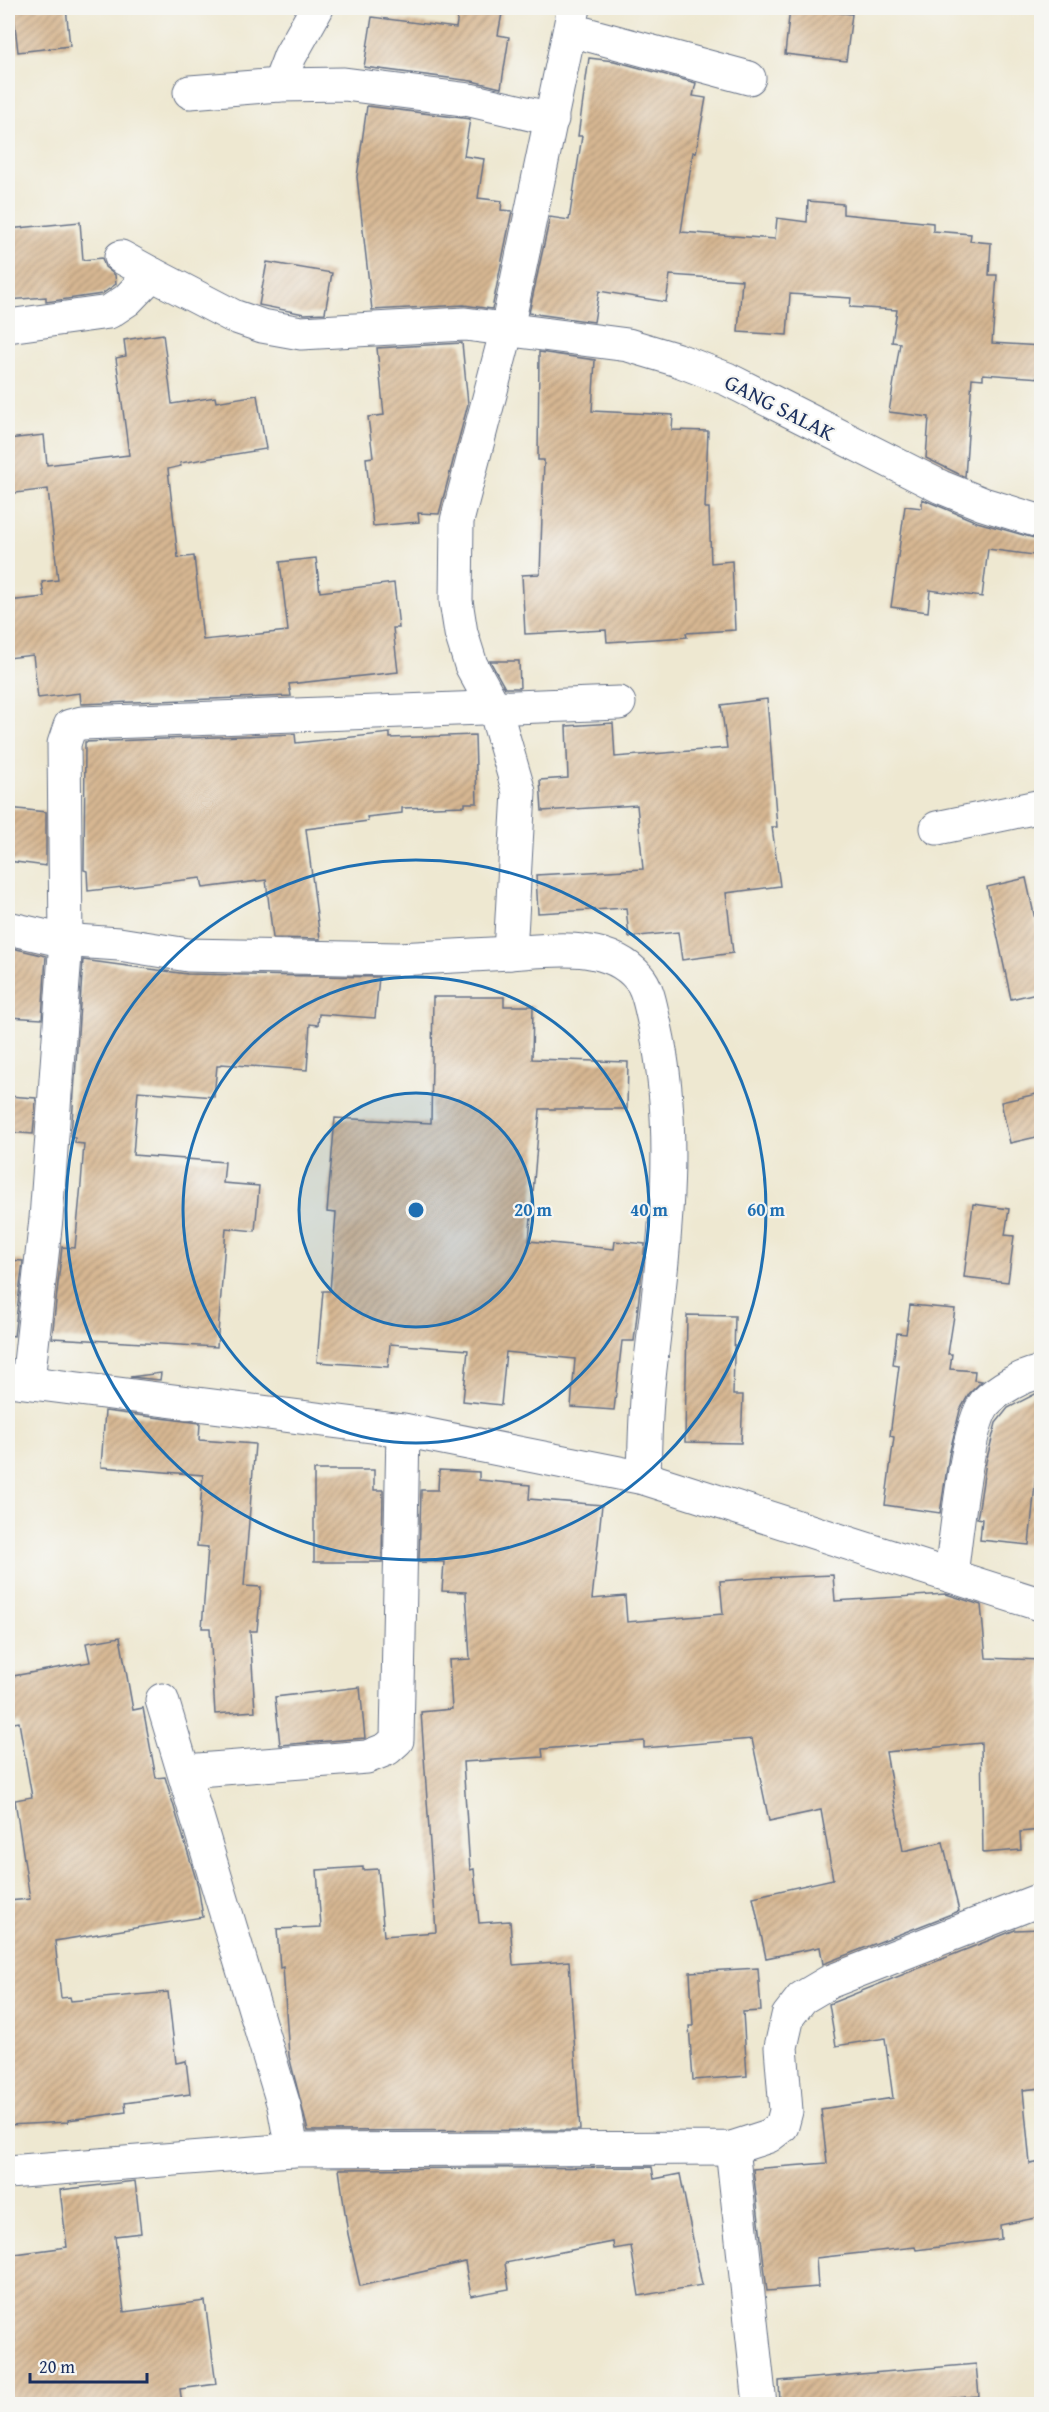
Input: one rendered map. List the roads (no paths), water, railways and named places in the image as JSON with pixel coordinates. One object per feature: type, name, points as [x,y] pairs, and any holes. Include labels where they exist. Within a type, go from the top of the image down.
[{"type":"street","points":[[279,85],[290,56],[317,8]]},
{"type":"street","points":[[510,953],[519,792],[495,709],[471,665],[461,633],[456,601],[457,521],[507,329],[573,19],[749,78]]},
{"type":"street","points":[[190,92],[279,85],[344,84],[470,99],[552,119]]},
{"type":"street","name":"GANG SALAK","points":[[121,257],[233,316],[262,326],[301,333],[465,324],[628,345],[678,360],[727,379],[941,487],[983,504],[1041,522]]},
{"type":"street","points":[[8,326],[109,312],[128,300],[152,274]]},
{"type":"street","points":[[619,703],[82,723],[70,726],[64,744],[66,940],[46,1219],[18,1381],[403,1430],[644,1478],[1041,1605]]},
{"type":"street","points":[[937,828],[1041,806]]},
{"type":"street","points":[[8,928],[66,940],[188,955],[398,959],[584,951],[616,961],[640,978],[650,1004],[660,1049],[668,1107],[669,1158],[661,1280],[649,1380],[644,1478]]},
{"type":"street","points":[[951,1575],[973,1426],[985,1403],[1007,1386],[1041,1372]]},
{"type":"street","points":[[185,1771],[367,1757],[387,1749],[397,1740],[403,1430]]},
{"type":"street","points":[[162,1700],[284,2106],[292,2150]]},
{"type":"street","points":[[8,2172],[292,2150],[732,2148],[769,2136],[782,2126],[786,2110],[781,2047],[788,2016],[802,1998],[829,1982],[1041,1899]]},
{"type":"street","points":[[732,2148],[760,2404]]}]
